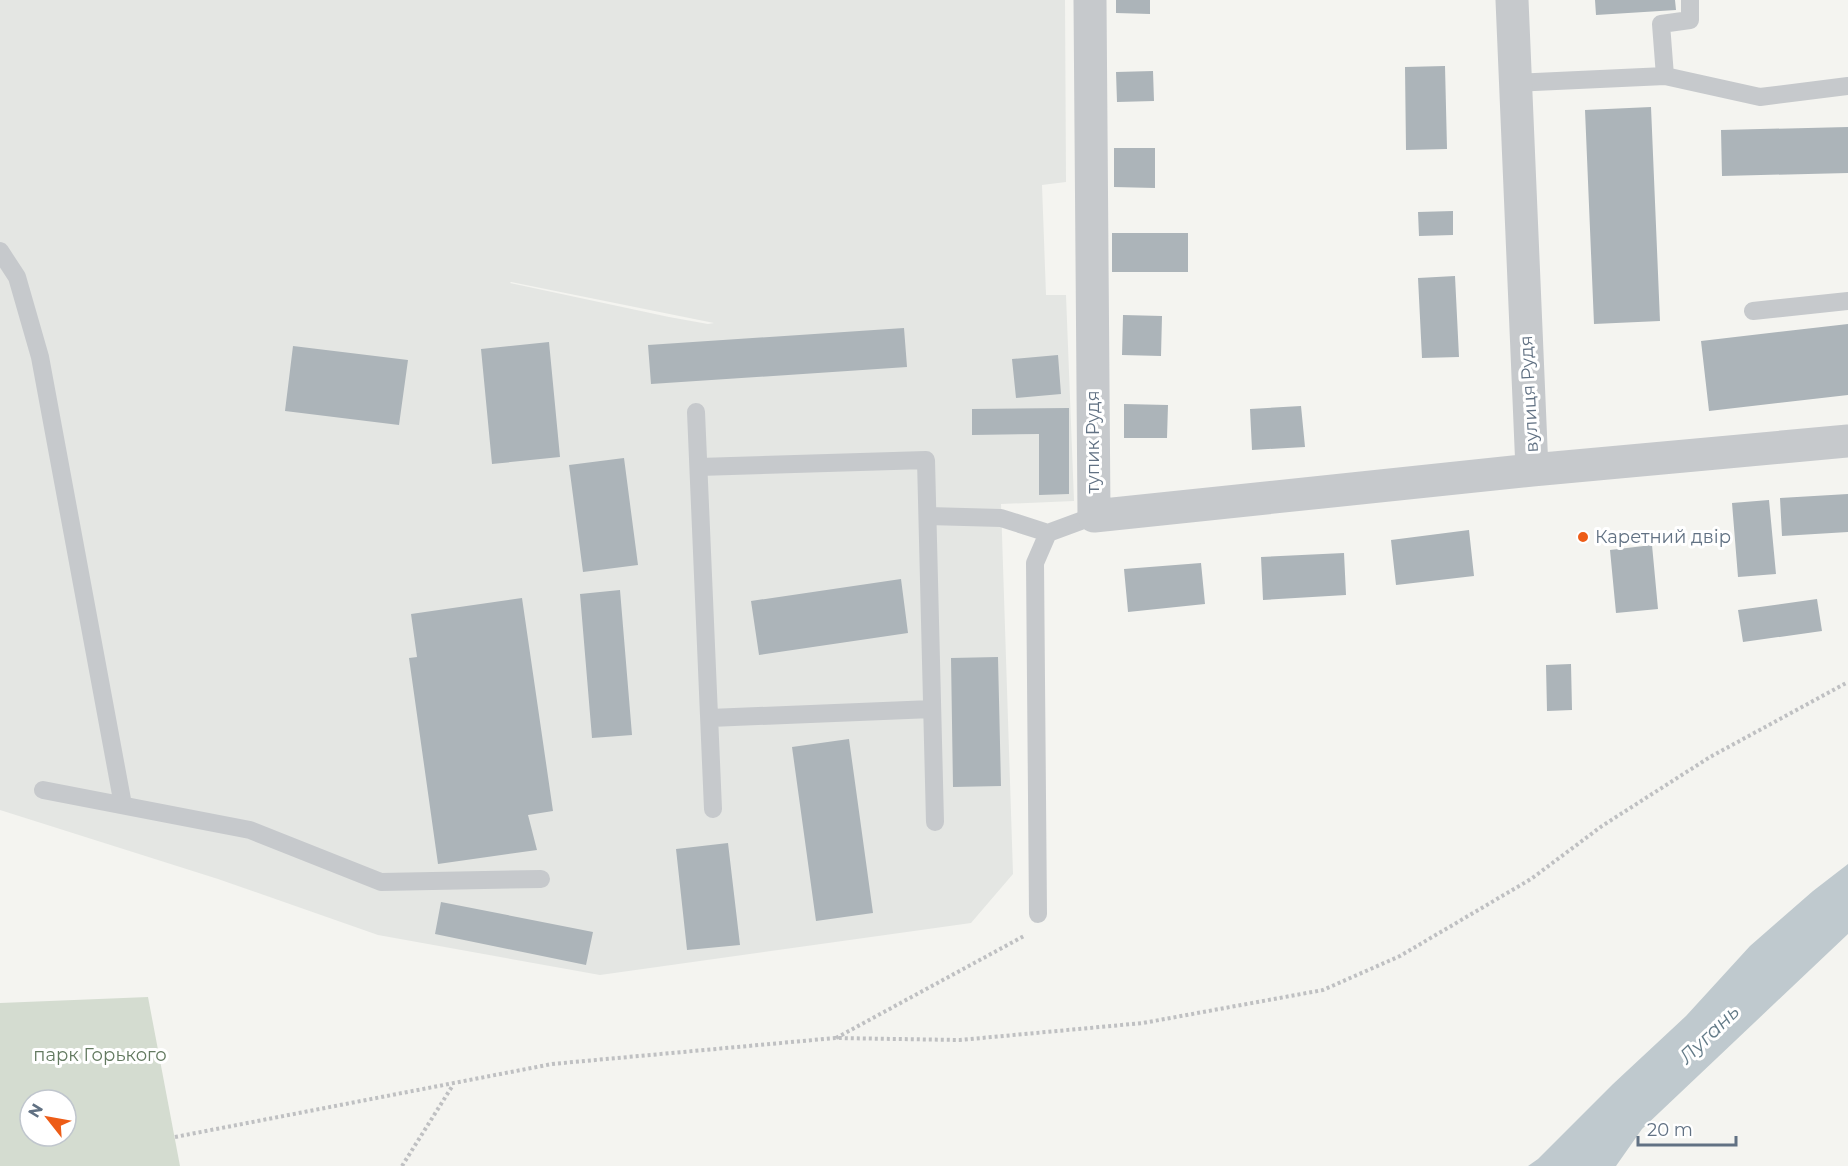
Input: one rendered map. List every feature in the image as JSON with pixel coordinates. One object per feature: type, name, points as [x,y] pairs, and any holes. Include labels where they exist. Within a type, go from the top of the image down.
[{"type":"street","name":"тупик Рудя","points":[[1090,0],[1094,516],[1532,470]]},
{"type":"street","name":"вулиця Рудя","points":[[1512,0],[1532,470],[1848,441]]},
{"type":"lane","points":[[1665,76],[1661,24],[1690,20],[1690,0]]},
{"type":"lane","points":[[1515,83],[1665,76],[1760,97],[1848,86]]},
{"type":"lane","points":[[0,251],[16,278],[40,357],[123,805]]},
{"type":"lane","points":[[1753,311],[1848,301]]},
{"type":"lane","points":[[696,412],[713,809]]},
{"type":"lane","points":[[699,467],[926,460],[935,822]]},
{"type":"lane","points":[[928,516],[1001,518],[1048,533],[1094,516]]},
{"type":"lane","points":[[1038,914],[1035,563],[1048,533]]},
{"type":"lane","points":[[710,718],[932,709]]},
{"type":"lane","points":[[43,790],[250,830],[381,882],[541,879]]},
{"type":"path","points":[[175,1137],[552,1064],[835,1038],[960,1040],[1132,1024],[1323,990],[1400,956],[1532,879],[1602,826],[1710,757],[1848,682]]},
{"type":"path","points":[[835,1038],[1025,935],[1038,914]]},
{"type":"path","points":[[402,1166],[454,1084]]},
{"type":"shaded area","points":[[0,0],[1065,0],[1066,182],[1042,185],[1046,295],[1066,295],[1074,501],[1001,504],[1013,874],[971,923],[600,975],[378,935],[218,879],[0,810]],"holes":[[[511,282],[714,323],[669,317]]]},
{"type":"green space","name":"парк Горького","points":[[148,997],[180,1166],[0,1166],[0,1003]]},
{"type":"water","name":"Лугань","points":[[1848,864],[1848,934],[1642,1129],[1616,1166],[1528,1166],[1538,1159],[1613,1084],[1686,1016],[1750,946]]},
{"type":"building","points":[[1116,0],[1150,0],[1150,14],[1116,13]]},
{"type":"building","points":[[1595,0],[1675,0],[1676,10],[1596,15]]},
{"type":"building","points":[[1445,66],[1447,149],[1406,150],[1405,67]]},
{"type":"building","points":[[1153,71],[1154,101],[1117,102],[1116,72]]},
{"type":"building","points":[[1651,107],[1660,321],[1594,324],[1585,110]]},
{"type":"building","points":[[1848,127],[1848,173],[1722,176],[1721,130]]},
{"type":"building","points":[[1114,148],[1155,148],[1155,188],[1114,187]]},
{"type":"building","points":[[1453,211],[1453,235],[1419,236],[1418,212]]},
{"type":"building","points":[[1112,233],[1188,233],[1188,272],[1112,272]]},
{"type":"building","points":[[1455,276],[1459,357],[1422,358],[1418,278]]},
{"type":"building","points":[[1123,315],[1162,316],[1161,356],[1122,355]]},
{"type":"building","points":[[1848,324],[1848,395],[1709,411],[1701,341]]},
{"type":"building","points":[[904,328],[907,367],[651,384],[648,345]]},
{"type":"building","points":[[549,342],[560,457],[492,464],[481,349]]},
{"type":"building","points":[[293,346],[408,360],[399,425],[285,411]]},
{"type":"building","points":[[1058,355],[1061,394],[1016,398],[1012,359]]},
{"type":"building","points":[[1124,404],[1168,405],[1167,438],[1124,438]]},
{"type":"building","points":[[1301,406],[1305,447],[1252,450],[1250,409]]},
{"type":"building","points":[[1069,408],[1069,494],[1039,495],[1039,434],[972,435],[972,409]]},
{"type":"building","points":[[624,458],[638,565],[583,572],[569,465]]},
{"type":"building","points":[[1848,494],[1848,532],[1782,536],[1780,498]]},
{"type":"building","points":[[1769,500],[1776,574],[1738,577],[1732,503]]},
{"type":"building","points":[[1469,530],[1474,576],[1396,585],[1391,540]]},
{"type":"building","points":[[1652,545],[1658,609],[1616,613],[1610,550]]},
{"type":"building","points":[[1344,553],[1346,595],[1263,600],[1261,557]]},
{"type":"building","points":[[1201,563],[1205,604],[1128,612],[1124,569]]},
{"type":"building","points":[[901,579],[908,633],[759,655],[751,601]]},
{"type":"building","points":[[620,590],[632,735],[592,738],[580,594]]},
{"type":"building","points":[[522,598],[553,811],[528,815],[537,850],[438,864],[409,658],[417,657],[411,614]]},
{"type":"building","points":[[1817,599],[1822,631],[1743,642],[1738,610]]},
{"type":"building","points":[[998,657],[1001,786],[953,787],[951,658]]},
{"type":"building","points":[[1571,664],[1572,710],[1547,711],[1546,665]]},
{"type":"building","points":[[849,739],[873,913],[816,921],[792,747]]},
{"type":"building","points":[[728,843],[740,945],[687,950],[676,849]]},
{"type":"building","points":[[441,902],[593,932],[586,965],[435,934]]},
{"type":"place","name":"Каретний двір","points":[[1583,537]]}]
